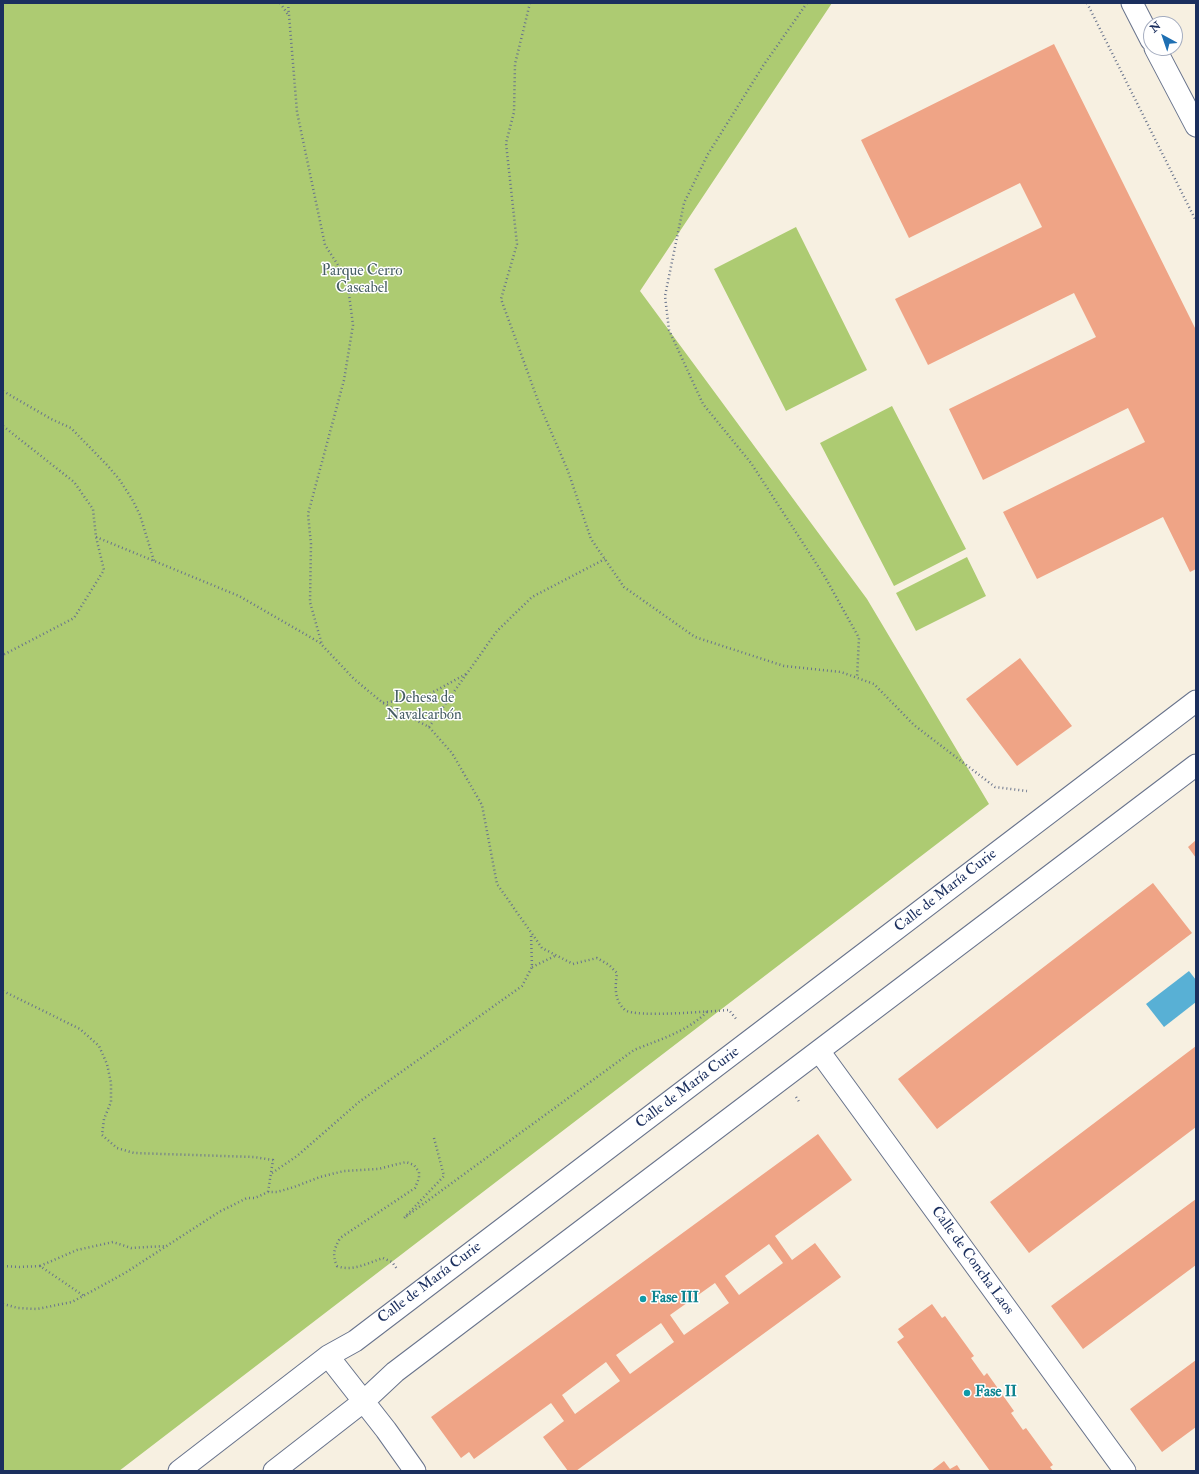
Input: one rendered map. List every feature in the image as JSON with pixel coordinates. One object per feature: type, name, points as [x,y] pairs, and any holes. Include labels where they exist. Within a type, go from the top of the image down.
[{"type":"street","points":[[1132,3],[1143,24]]},
{"type":"street","points":[[1159,56],[1196,126]]},
{"type":"street","name":"Calle de María Curie","points":[[179,1471],[328,1356],[355,1340],[1196,700]]},
{"type":"street","points":[[274,1471],[364,1402],[395,1372],[1196,765]]},
{"type":"street","name":"Calle de Concha Laos","points":[[819,1051],[1125,1471]]},
{"type":"street","points":[[328,1356],[415,1471]]},
{"type":"path","points":[[280,3],[289,17]]},
{"type":"path","points":[[288,3],[299,120],[325,245],[347,279],[353,325],[344,380],[308,514],[311,544],[310,602],[322,644]]},
{"type":"path","points":[[530,3],[515,64],[514,112],[506,143],[517,244],[501,299],[540,406],[568,471],[591,539],[624,587],[695,637],[784,666],[841,672],[874,684],[914,725],[995,787],[1027,791]]},
{"type":"path","points":[[807,3],[763,66],[708,154],[684,203],[665,296],[668,330],[703,404],[750,464],[825,577],[859,638],[857,678]]},
{"type":"path","points":[[1087,3],[1196,221]]},
{"type":"path","points":[[3,391],[51,419],[71,428],[107,464],[132,499],[140,515],[154,561]]},
{"type":"path","points":[[3,426],[74,482],[93,509],[96,538],[104,570],[74,618],[3,655]]},
{"type":"path","points":[[96,538],[239,596],[322,644],[354,679],[383,703],[430,727],[452,753],[482,805],[497,884],[531,934],[542,948],[573,964],[597,958],[609,965],[617,974],[615,986],[617,1000],[626,1011],[641,1013],[707,1012],[729,1010]]},
{"type":"path","points":[[430,727],[497,631],[532,597],[605,559]]},
{"type":"path","points":[[383,703],[426,696],[467,674]]},
{"type":"path","points":[[272,1174],[297,1156],[359,1102],[522,986],[532,967],[531,934]]},
{"type":"path","points":[[532,967],[555,956]]},
{"type":"path","points":[[3,991],[80,1029],[99,1046],[107,1064],[111,1084],[112,1102],[104,1119],[102,1135],[117,1148],[134,1153],[254,1157],[273,1160],[268,1192]]},
{"type":"path","points":[[434,1138],[444,1176],[404,1218],[634,1050],[674,1034],[696,1022],[707,1012]]},
{"type":"path","points":[[3,1304],[18,1308],[37,1309],[72,1302],[125,1272],[219,1212],[247,1198],[255,1198],[268,1192],[277,1192],[320,1177],[344,1171],[378,1169],[406,1162],[414,1165],[419,1172],[415,1188],[367,1218],[340,1238],[335,1249],[334,1256],[337,1266],[344,1269],[353,1268],[382,1258],[392,1262],[397,1268]]},
{"type":"path","points":[[3,1266],[18,1268],[40,1266],[78,1250],[113,1242],[131,1248],[166,1246]]},
{"type":"path","points":[[40,1266],[84,1296]]},
{"type":"green space","name":"Dehesa de Navalcarbón","points":[[3,3],[832,3],[640,291],[867,599],[989,804],[119,1471],[3,1471]]},
{"type":"green space","points":[[796,227],[867,370],[786,411],[714,269]]},
{"type":"green space","points":[[892,406],[966,549],[894,586],[820,443]]},
{"type":"green space","points":[[967,557],[986,596],[916,631],[896,593]]},
{"type":"water","points":[[1189,971],[1196,980],[1196,1002],[1164,1027],[1146,1004]]},
{"type":"building","points":[[1054,44],[1196,330],[1196,569],[1190,572],[1163,517],[1037,579],[1003,512],[1145,442],[1128,408],[983,480],[949,409],[1096,337],[1074,293],[928,365],[895,299],[1042,227],[1020,183],[909,238],[861,140]]},
{"type":"building","points":[[1020,658],[1072,726],[1017,766],[966,699]]},
{"type":"building","points":[[1196,840],[1196,858],[1188,847]]},
{"type":"building","points":[[1153,883],[1192,933],[937,1129],[898,1079]]},
{"type":"building","points":[[1196,1046],[1196,1127],[1029,1253],[990,1202]]},
{"type":"building","name":"Fase III","points":[[818,1134],[852,1180],[775,1236],[792,1260],[815,1243],[841,1277],[576,1471],[568,1471],[543,1437],[564,1421],[551,1403],[474,1459],[469,1452],[461,1458],[431,1417]],"holes":[[[769,1244],[783,1263],[739,1295],[725,1276]],[[715,1283],[729,1303],[684,1335],[670,1315]],[[661,1323],[674,1342],[630,1374],[616,1355]],[[606,1362],[620,1381],[575,1414],[562,1395]]]},
{"type":"building","points":[[1196,1199],[1196,1265],[1083,1349],[1051,1306]]},
{"type":"building","name":"Fase II","points":[[932,1304],[942,1318],[945,1316],[974,1356],[971,1358],[984,1376],[987,1373],[1014,1411],[1011,1413],[1023,1430],[1026,1428],[1053,1465],[1050,1467],[1053,1471],[990,1471],[897,1342],[904,1337],[898,1329]]},
{"type":"building","points":[[1196,1360],[1196,1427],[1162,1452],[1130,1409]]},
{"type":"building","points":[[944,1461],[950,1469],[957,1465],[961,1471],[931,1471]]},
{"type":"place","name":"Fase III","points":[[643,1299]]},
{"type":"place","name":"Fase II","points":[[967,1393]]},
{"type":"park label","name":"Parque Cerro Cascabel","points":[[362,280]]}]
